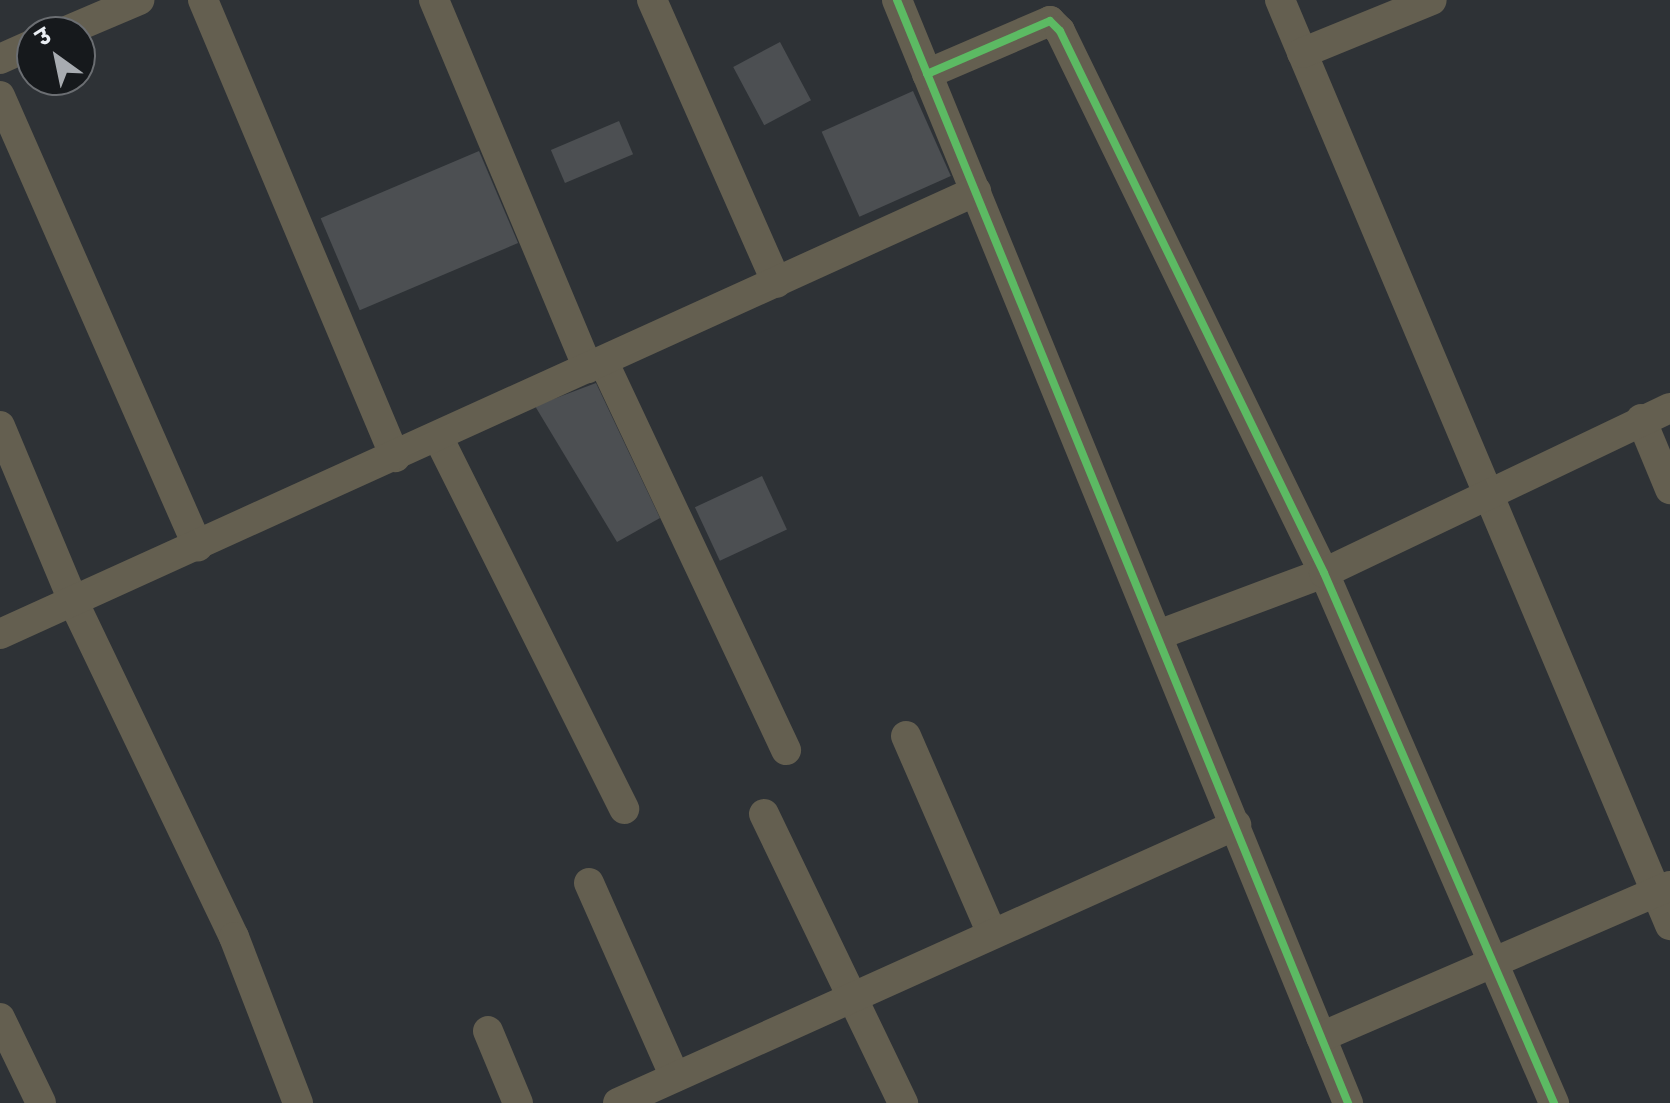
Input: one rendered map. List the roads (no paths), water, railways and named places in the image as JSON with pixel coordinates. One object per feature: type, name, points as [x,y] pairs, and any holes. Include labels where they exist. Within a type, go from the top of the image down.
[{"type":"street","points":[[203,0],[395,457]]},
{"type":"street","points":[[434,0],[595,365],[786,750]]},
{"type":"street","points":[[652,0],[777,283]]},
{"type":"street","points":[[897,0],[1348,1103]]},
{"type":"street","points":[[1280,0],[1484,494],[1663,889],[1670,925]]},
{"type":"street","points":[[1302,53],[1432,0]]},
{"type":"street","points":[[96,16],[123,3]]},
{"type":"street","points":[[927,74],[1050,21],[1060,31],[1324,573],[1554,1103]]},
{"type":"street","points":[[0,96],[198,546]]},
{"type":"street","points":[[0,634],[976,191]]},
{"type":"street","points":[[1158,635],[1324,573],[1641,419],[1670,408]]},
{"type":"street","points":[[1641,419],[1670,489]]},
{"type":"street","points":[[0,426],[74,603],[234,937],[298,1103]]},
{"type":"street","points":[[438,437],[624,809]]},
{"type":"street","points":[[906,736],[992,934]]},
{"type":"street","points":[[764,814],[903,1103]]},
{"type":"street","points":[[618,1103],[1236,825]]},
{"type":"street","points":[[589,883],[675,1077]]},
{"type":"street","points":[[1321,1037],[1663,889]]},
{"type":"street","points":[[0,1018],[41,1103]]},
{"type":"street","points":[[488,1031],[518,1103]]}]
